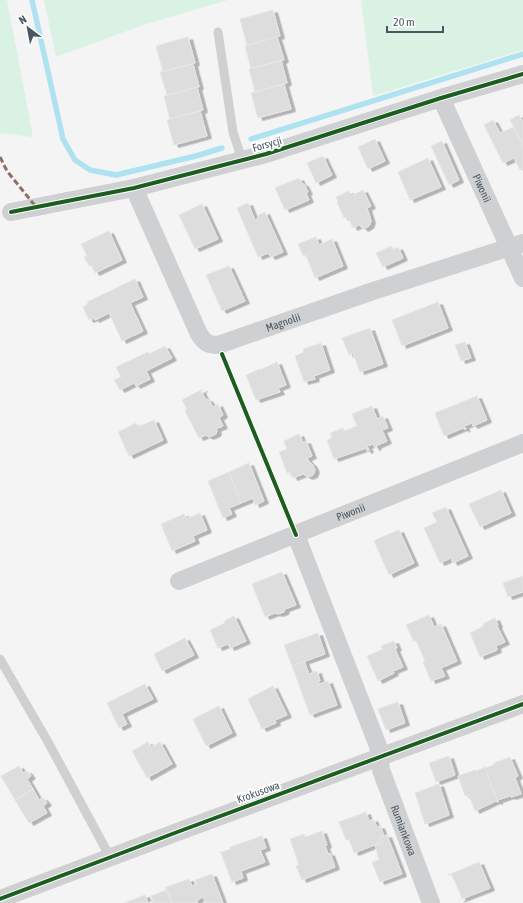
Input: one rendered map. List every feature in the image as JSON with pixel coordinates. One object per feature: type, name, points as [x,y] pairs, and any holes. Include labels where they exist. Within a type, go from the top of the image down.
[{"type":"street","name":"Forsycji","points":[[10,212],[134,188],[266,154],[441,98],[523,74]]},
{"type":"street","name":"Piwonii","points":[[441,98],[516,245],[523,278]]},
{"type":"street","name":"Magnolii","points":[[134,188],[199,334],[205,342],[212,345],[218,345],[373,291],[516,245]]},
{"type":"street","name":"Piwonii","points":[[179,581],[523,443]]},
{"type":"street","name":"Rumiankowa","points":[[296,535],[378,746],[381,770],[431,903]]},
{"type":"street","name":"Krokusowa","points":[[2,900],[110,857],[523,704]]},
{"type":"lane","points":[[218,32],[233,132],[242,160]]},
{"type":"lane","points":[[0,658],[48,742],[110,857]]},
{"type":"green space","points":[[0,0],[7,0],[33,137],[0,133]]},
{"type":"green space","points":[[44,0],[228,0],[143,25],[56,57]]},
{"type":"green space","points":[[361,0],[523,0],[523,50],[373,96]]},
{"type":"building","points":[[273,10],[280,36],[247,45],[240,19]]},
{"type":"building","points":[[188,37],[195,63],[163,72],[156,46]]},
{"type":"building","points":[[277,37],[284,60],[251,69],[245,46]]},
{"type":"building","points":[[281,60],[287,83],[255,92],[249,69]]},
{"type":"building","points":[[193,64],[199,87],[167,95],[160,72]]},
{"type":"building","points":[[284,84],[291,109],[258,118],[251,93]]},
{"type":"building","points":[[197,87],[203,110],[170,119],[164,96]]},
{"type":"building","points":[[200,111],[207,136],[174,145],[167,120]]},
{"type":"building","points":[[519,115],[523,122],[523,145],[510,120]]},
{"type":"building","points":[[493,120],[500,133],[514,127],[523,145],[523,168],[520,170],[514,158],[503,163],[484,125]]},
{"type":"building","points":[[375,139],[385,161],[368,169],[358,147]]},
{"type":"building","points":[[442,141],[459,180],[449,185],[431,146]]},
{"type":"building","points":[[323,156],[332,175],[316,183],[307,163]]},
{"type":"building","points":[[428,158],[441,187],[410,200],[398,172]]},
{"type":"building","points":[[299,178],[308,192],[306,193],[309,200],[285,210],[275,188]]},
{"type":"building","points":[[363,190],[371,206],[367,208],[371,221],[369,226],[364,229],[359,225],[353,228],[348,217],[344,218],[336,197],[349,191],[351,196]]},
{"type":"building","points":[[248,203],[255,220],[259,218],[257,216],[265,212],[283,252],[271,257],[268,253],[258,257],[237,208]]},
{"type":"building","points":[[202,204],[218,239],[195,249],[179,215]]},
{"type":"building","points":[[109,231],[122,260],[95,273],[91,265],[89,266],[84,257],[87,256],[81,244]]},
{"type":"building","points":[[316,237],[319,245],[332,239],[343,266],[315,278],[306,255],[303,256],[298,244]]},
{"type":"building","points":[[391,246],[393,250],[398,247],[403,258],[383,267],[376,253]]},
{"type":"building","points":[[229,266],[245,301],[222,311],[206,275]]},
{"type":"building","points":[[135,279],[143,297],[130,303],[143,331],[122,341],[109,313],[95,320],[94,318],[89,320],[83,307],[88,304],[87,302]]},
{"type":"building","points":[[438,302],[448,328],[402,346],[392,320]]},
{"type":"building","points":[[370,328],[383,364],[360,372],[353,353],[349,355],[342,338]]},
{"type":"building","points":[[465,342],[471,358],[461,361],[455,345]]},
{"type":"building","points":[[321,343],[330,370],[314,376],[315,379],[304,382],[295,356],[304,352],[303,349]]},
{"type":"building","points":[[165,346],[172,358],[146,371],[150,379],[136,386],[134,383],[120,390],[114,380],[121,377],[116,367]]},
{"type":"building","points":[[277,362],[286,385],[278,388],[280,392],[256,400],[246,375]]},
{"type":"building","points":[[203,389],[201,391],[206,400],[208,399],[213,407],[218,404],[223,415],[219,418],[223,426],[216,429],[216,434],[209,437],[206,435],[199,438],[185,411],[187,409],[182,400]]},
{"type":"building","points":[[477,396],[487,420],[473,426],[472,423],[464,426],[466,429],[463,428],[444,436],[435,413]]},
{"type":"building","points":[[372,406],[377,419],[383,416],[388,428],[382,430],[387,441],[376,446],[377,447],[375,448],[373,444],[367,446],[369,450],[367,451],[366,448],[334,459],[327,440],[332,438],[330,433],[343,428],[344,431],[357,426],[352,414]]},
{"type":"building","points":[[154,420],[163,440],[129,456],[118,432],[136,423],[138,427]]},
{"type":"building","points":[[299,434],[303,442],[306,441],[312,456],[307,458],[315,470],[313,475],[308,477],[303,474],[293,478],[290,472],[287,473],[279,452],[287,449],[284,441]]},
{"type":"building","points":[[249,463],[264,501],[255,505],[253,498],[241,503],[229,472]]},
{"type":"building","points":[[229,472],[241,503],[229,508],[232,514],[223,518],[208,481]]},
{"type":"building","points":[[501,490],[511,513],[480,527],[469,504]]},
{"type":"building","points":[[446,507],[468,556],[453,563],[451,558],[440,563],[424,528],[437,522],[432,513]]},
{"type":"building","points":[[200,513],[207,530],[193,536],[195,541],[172,551],[161,524],[184,514],[186,519]]},
{"type":"building","points":[[399,530],[414,563],[389,575],[374,541]]},
{"type":"building","points":[[282,572],[296,605],[285,609],[284,612],[278,614],[275,613],[265,617],[252,584]]},
{"type":"building","points":[[523,576],[523,592],[508,597],[503,583]]},
{"type":"building","points":[[429,615],[434,627],[441,624],[457,661],[441,668],[445,676],[431,681],[423,662],[425,661],[416,640],[414,642],[406,625]]},
{"type":"building","points":[[234,616],[246,641],[230,648],[228,644],[218,648],[210,630],[225,623],[224,621]]},
{"type":"building","points":[[495,618],[498,625],[497,626],[505,642],[496,646],[497,650],[480,657],[470,633],[484,626],[483,624]]},
{"type":"building","points":[[318,633],[325,654],[292,666],[284,645]]},
{"type":"building","points":[[185,638],[194,655],[162,671],[154,654]]},
{"type":"building","points":[[394,641],[397,648],[395,649],[403,667],[393,671],[394,673],[378,681],[367,656],[383,649],[381,646]]},
{"type":"building","points":[[304,661],[309,674],[317,671],[320,681],[318,681],[319,684],[328,681],[337,705],[310,715],[292,666]]},
{"type":"building","points":[[145,684],[153,699],[122,714],[127,724],[119,728],[107,703]]},
{"type":"building","points":[[273,686],[287,715],[275,720],[276,723],[262,729],[248,699]]},
{"type":"building","points":[[398,702],[405,723],[386,730],[378,709]]},
{"type":"building","points":[[219,706],[232,733],[206,746],[193,719]]},
{"type":"building","points":[[148,742],[151,747],[160,742],[172,764],[147,778],[132,751]]},
{"type":"building","points":[[449,756],[455,775],[436,782],[429,763]]},
{"type":"building","points":[[510,757],[518,776],[515,778],[521,794],[498,800],[498,802],[484,766],[485,768],[494,765],[494,763]]},
{"type":"building","points":[[19,766],[23,773],[27,771],[31,776],[27,779],[33,789],[15,800],[1,776]]},
{"type":"building","points":[[484,766],[498,802],[496,801],[475,811],[469,795],[465,796],[458,776],[484,768]]},
{"type":"building","points":[[439,784],[449,815],[425,824],[415,793]]},
{"type":"building","points":[[33,789],[39,800],[43,798],[47,803],[43,806],[47,813],[29,823],[15,800]]},
{"type":"building","points":[[366,812],[369,821],[373,819],[377,827],[380,826],[384,836],[380,837],[382,842],[354,853],[349,839],[346,840],[339,822]]},
{"type":"building","points":[[322,831],[327,845],[325,846],[328,854],[330,853],[335,867],[302,880],[296,866],[299,865],[290,839],[304,834],[305,837]]},
{"type":"building","points":[[387,835],[402,874],[380,882],[372,862],[379,860],[375,845],[382,842],[380,837]]},
{"type":"building","points":[[262,836],[266,848],[260,850],[265,862],[241,871],[243,878],[232,882],[220,851],[222,852],[231,849],[230,847]]},
{"type":"building","points":[[479,862],[490,888],[459,900],[462,898],[452,875],[448,875]]},
{"type":"building","points":[[212,874],[223,903],[206,903],[203,897],[197,900],[198,902],[196,903],[172,903],[166,887],[189,879],[192,886],[197,884],[195,880]]},
{"type":"building","points":[[165,887],[172,903],[148,903],[153,901],[151,896],[166,890]]},
{"type":"building","points":[[145,895],[148,903],[124,903]]},
{"type":"waterway","points":[[32,0],[63,139],[75,160],[90,170],[116,175],[196,156],[222,148]]},
{"type":"waterway","points":[[251,139],[523,54]]},
{"type":"marked path","points":[[0,157],[7,171],[36,207]]},
{"type":"cycle path","points":[[11,212],[134,188],[266,154],[441,98],[523,74]]},
{"type":"cycle path","points":[[222,354],[296,535]]},
{"type":"cycle path","points":[[0,899],[523,704]]}]
